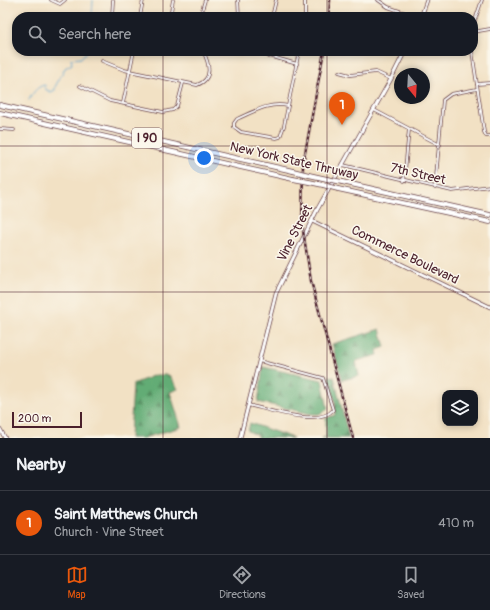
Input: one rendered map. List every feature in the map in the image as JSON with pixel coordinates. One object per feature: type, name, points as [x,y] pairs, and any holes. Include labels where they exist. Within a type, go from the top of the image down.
[{"type":"highway","name":"New York State Thruway","points":[[0,105],[490,215]]},
{"type":"highway","name":"New York State Thruway","points":[[0,113],[490,222]]},
{"type":"street","points":[[51,0],[60,4],[64,0]]},
{"type":"street","points":[[112,12],[113,0]]},
{"type":"street","points":[[141,12],[143,0]]},
{"type":"street","points":[[171,12],[174,0]]},
{"type":"street","points":[[201,12],[205,0]]},
{"type":"street","points":[[238,0],[239,12]]},
{"type":"street","points":[[273,12],[276,0]]},
{"type":"street","points":[[305,0],[305,12]]},
{"type":"street","points":[[423,12],[427,0]]},
{"type":"street","points":[[478,12],[482,0]]},
{"type":"street","points":[[379,1],[405,12]]},
{"type":"street","points":[[478,31],[490,29]]},
{"type":"street","points":[[123,104],[133,56]]},
{"type":"street","points":[[102,61],[130,71],[197,85],[207,78],[209,67],[206,56]]},
{"type":"street","points":[[266,56],[297,64]]},
{"type":"street","points":[[288,106],[274,104],[264,107],[237,119],[234,123],[234,127],[241,132],[278,138],[282,134],[288,106],[297,64],[298,56]]},
{"type":"street","name":"Vine Street","points":[[240,438],[276,293],[312,221],[402,56]]},
{"type":"street","points":[[473,56],[485,135],[490,136]]},
{"type":"street","points":[[339,72],[350,75],[376,72],[391,79]]},
{"type":"street","points":[[80,86],[100,96],[123,104],[163,112],[173,110],[180,103],[183,83]]},
{"type":"street","points":[[477,84],[490,83]]},
{"type":"street","points":[[436,188],[443,100],[451,94],[477,89]]},
{"type":"street","points":[[374,110],[440,145]]},
{"type":"street","points":[[0,129],[14,130]]},
{"type":"street","points":[[404,181],[409,129]]},
{"type":"street","name":"7th Street","points":[[343,165],[404,181],[452,191],[490,186]]},
{"type":"street","name":"Commerce Boulevard","points":[[312,221],[490,307]]},
{"type":"street","points":[[248,404],[310,418],[325,415],[333,410],[323,378],[259,361]]},
{"type":"street","points":[[0,429],[5,438]]},
{"type":"green space","points":[[380,329],[385,347],[377,350],[378,355],[356,361],[359,376],[342,380],[332,344]]},
{"type":"green space","points":[[263,367],[322,380],[328,409],[319,414],[311,414],[258,402]]},
{"type":"green space","points":[[155,375],[169,375],[178,389],[170,392],[181,427],[143,438],[130,438],[133,384]]},
{"type":"green space","points":[[328,376],[334,377],[349,438],[322,438],[326,437],[326,418],[335,415],[335,401]]},
{"type":"green space","points":[[250,423],[293,438],[257,438],[257,435],[248,431]]},
{"type":"waterway","points":[[92,12],[93,0]]},
{"type":"waterway","points":[[29,100],[35,91],[42,86],[45,85],[45,89],[51,92],[55,90],[55,87],[65,68],[72,64],[71,59],[81,58],[83,56]]},
{"type":"railway","points":[[329,12],[330,0]]},
{"type":"railway","points":[[323,56],[303,164],[302,224],[311,281],[353,438]]},
{"type":"place","name":"Saint Matthews Church","points":[[342,125]]}]
